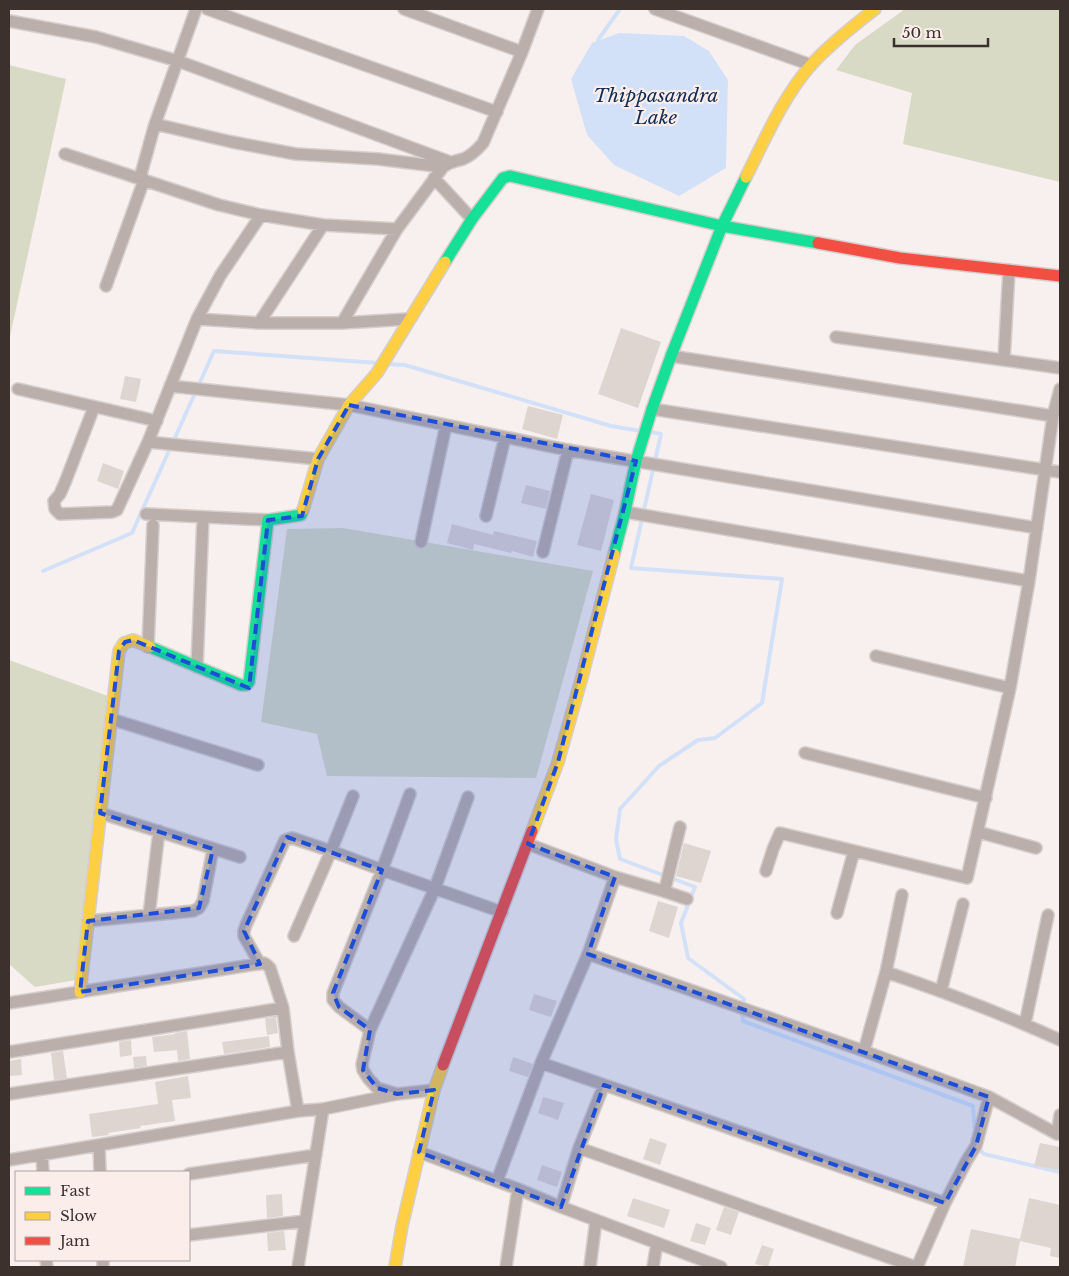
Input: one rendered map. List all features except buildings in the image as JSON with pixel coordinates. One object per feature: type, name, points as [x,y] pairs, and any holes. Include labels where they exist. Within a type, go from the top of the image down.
[{"type":"street","points":[[10,9],[9,20],[96,37],[178,60],[447,164]]},
{"type":"street","points":[[106,286],[144,180],[141,174],[155,124],[196,9]]},
{"type":"street","points":[[208,9],[497,112]]},
{"type":"street","points":[[404,9],[522,52]]},
{"type":"street","points":[[155,124],[232,142],[296,154],[447,164],[474,153],[483,143],[522,52],[538,9]]},
{"type":"street","points":[[655,9],[811,65]]},
{"type":"street","points":[[395,1267],[402,1226],[434,1090],[558,762],[625,512],[636,461],[650,414],[671,356],[722,226],[788,96],[811,65],[846,30],[875,9]]},
{"type":"street","points":[[65,154],[219,205],[261,215],[323,225],[396,229]]},
{"type":"street","points":[[342,322],[396,229],[434,178],[447,164]]},
{"type":"street","points":[[146,514],[268,520],[301,515],[304,512],[318,460],[349,405],[377,373],[472,219],[503,178],[510,176],[722,226],[900,258],[1060,276]]},
{"type":"street","points":[[434,178],[472,219]]},
{"type":"street","points":[[94,407],[66,480],[60,494],[54,501],[54,509],[60,514],[112,512],[116,510],[157,421],[197,319],[220,276],[261,215]]},
{"type":"street","points":[[259,323],[323,225]]},
{"type":"street","points":[[1004,360],[1009,270]]},
{"type":"street","points":[[197,319],[259,323],[409,319]]},
{"type":"street","points":[[836,337],[1060,368]]},
{"type":"street","points":[[671,356],[1053,416]]},
{"type":"street","points":[[170,386],[349,405],[568,450],[1037,528]]},
{"type":"street","points":[[766,871],[780,833],[967,878],[1010,688],[1037,528],[1053,416],[1060,389]]},
{"type":"street","points":[[18,390],[157,421]]},
{"type":"street","points":[[650,414],[1060,472]]},
{"type":"street","points":[[421,542],[446,425]]},
{"type":"street","points":[[486,516],[505,437]]},
{"type":"street","points":[[148,442],[318,460]]},
{"type":"street","points":[[544,552],[568,450]]},
{"type":"street","points":[[625,512],[1028,581]]},
{"type":"street","points":[[197,667],[203,517]]},
{"type":"street","points":[[80,992],[118,651],[125,642],[133,640],[241,685],[246,685],[249,682],[268,520]]},
{"type":"street","points":[[148,647],[153,525]]},
{"type":"street","points":[[876,656],[1010,688]]},
{"type":"street","points":[[111,719],[258,765]]},
{"type":"street","points":[[805,753],[986,798]]},
{"type":"street","points":[[370,1030],[339,1007],[333,1000],[333,993],[410,794]]},
{"type":"street","points":[[294,936],[353,796]]},
{"type":"street","points":[[397,1094],[377,1088],[363,1070],[362,1064],[370,1030],[434,888],[468,798]]},
{"type":"street","points":[[100,813],[240,857]]},
{"type":"street","points":[[664,888],[680,827]]},
{"type":"street","points":[[149,915],[159,832]]},
{"type":"street","points":[[978,832],[1036,848]]},
{"type":"street","points":[[260,964],[244,936],[244,931],[285,840],[292,838],[502,912]]},
{"type":"street","points":[[528,844],[615,877],[664,888],[687,899]]},
{"type":"street","points":[[88,921],[192,911],[199,908],[203,901],[213,849]]},
{"type":"street","points":[[837,913],[854,850]]},
{"type":"street","points":[[497,1181],[541,1063],[588,954],[615,877]]},
{"type":"street","points":[[864,1051],[886,972],[902,895]]},
{"type":"street","points":[[941,991],[963,904]]},
{"type":"street","points":[[1025,1024],[1048,915]]},
{"type":"street","points":[[588,954],[989,1097],[1058,1134],[1060,1115]]},
{"type":"street","points":[[9,1003],[264,963],[270,968],[283,1008],[298,1111]]},
{"type":"street","points":[[886,972],[941,991],[1060,1040]]},
{"type":"street","points":[[9,1052],[283,1008]]},
{"type":"street","points":[[9,1094],[288,1052]]},
{"type":"street","points":[[541,1063],[945,1203]]},
{"type":"street","points":[[561,1207],[579,1148],[604,1085]]},
{"type":"street","points":[[9,1160],[298,1111],[323,1109],[397,1094],[434,1090]]},
{"type":"street","points":[[579,1148],[917,1267],[945,1203],[976,1146],[989,1097]]},
{"type":"street","points":[[298,1267],[323,1109]]},
{"type":"street","points":[[100,1146],[100,1171]]},
{"type":"street","points":[[419,1152],[720,1267]]},
{"type":"street","points":[[42,1155],[43,1171]]},
{"type":"street","points":[[190,1174],[316,1155]]},
{"type":"street","points":[[506,1267],[518,1189]]},
{"type":"street","points":[[590,1267],[596,1220]]},
{"type":"street","points":[[190,1235],[305,1221]]},
{"type":"street","points":[[653,1267],[657,1243]]},
{"type":"highlighted area","points":[[349,405],[636,461],[558,762],[528,844],[615,877],[588,954],[989,1097],[976,1146],[945,1203],[604,1085],[561,1207],[419,1152],[434,1090],[397,1094],[377,1088],[363,1070],[370,1030],[339,1007],[333,993],[382,870],[287,837],[244,931],[260,964],[80,992],[88,921],[199,908],[213,849],[100,813],[119,651],[125,642],[133,640],[249,688],[268,520],[302,516],[318,459]]},
{"type":"green space","points":[[905,9],[1060,9],[1060,182],[903,144],[912,93],[836,70],[855,45]]},
{"type":"green space","points":[[9,65],[66,79],[9,341]]},
{"type":"green space","points":[[343,528],[593,571],[536,778],[327,776],[317,734],[261,722],[287,529]]},
{"type":"green space","points":[[9,660],[108,696],[76,980],[35,987],[9,964]]},
{"type":"water","name":"Thippasandra Lake","points":[[619,33],[684,36],[709,51],[728,80],[726,168],[679,196],[614,165],[587,135],[571,79],[592,43]]},
{"type":"waterway","points":[[598,40],[620,9]]},
{"type":"waterway","points":[[43,571],[132,533],[214,351],[378,363]]},
{"type":"waterway","points":[[387,364],[405,365],[611,426],[641,431]]},
{"type":"waterway","points":[[650,432],[661,434],[631,568],[782,579],[762,703],[715,738],[698,740],[659,766],[620,809],[616,839],[620,859],[695,887],[681,923],[688,958],[744,999],[742,1008],[743,1021],[973,1106],[975,1133]]},
{"type":"waterway","points":[[977,1147],[984,1154],[1060,1172]]},
{"type":"traffic: fast","points":[[445,262],[472,219],[503,178],[510,176],[722,226],[818,243]]},
{"type":"traffic: fast","points":[[614,554],[636,461],[652,409],[722,226],[746,177]]},
{"type":"traffic: fast","points":[[150,647],[241,685],[246,685],[249,682],[268,520],[301,515],[303,510]]},
{"type":"traffic: slow","points":[[746,177],[775,119],[801,77],[826,50],[875,9]]},
{"type":"traffic: slow","points":[[303,510],[318,459],[349,405],[377,373],[445,262]]},
{"type":"traffic: slow","points":[[532,831],[558,762],[614,554]]},
{"type":"traffic: slow","points":[[80,992],[119,651],[124,643],[133,640],[150,647]]},
{"type":"traffic: slow","points":[[395,1267],[402,1226],[434,1090],[443,1065]]},
{"type":"traffic: jam","points":[[818,243],[900,258],[1060,276]]},
{"type":"traffic: jam","points":[[443,1065],[532,831]]}]
